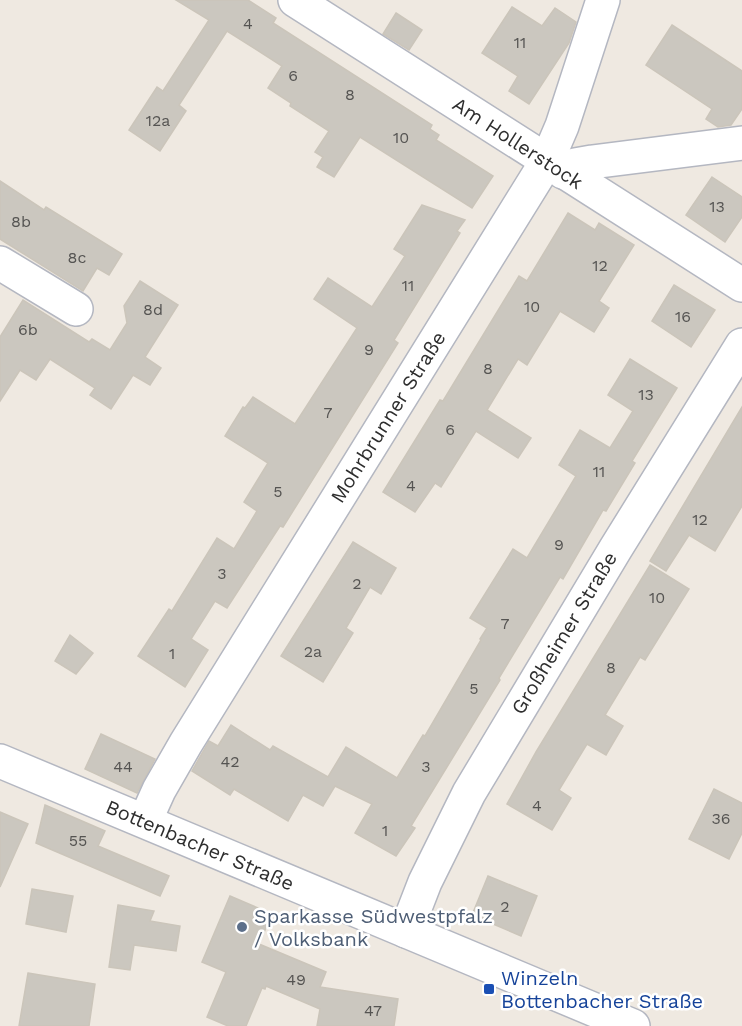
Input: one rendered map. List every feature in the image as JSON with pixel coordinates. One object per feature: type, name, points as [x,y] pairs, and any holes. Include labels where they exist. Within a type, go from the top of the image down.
[{"type":"street","name":"Am Hollerstock","points":[[295,0],[742,285]]},
{"type":"street","name":"Mohrbrunner Straße","points":[[145,821],[159,790],[186,743],[555,167],[562,126],[603,0]]},
{"type":"street","points":[[555,167],[742,143]]},
{"type":"street","points":[[0,263],[76,309]]},
{"type":"street","name":"Großheimer Straße","points":[[406,931],[425,882],[469,793],[616,548],[742,345]]},
{"type":"street","name":"Bottenbacher Straße","points":[[0,761],[633,1026]]},
{"type":"building","points":[[176,0],[248,0],[276,18],[273,23],[432,125],[430,129],[439,135],[436,140],[493,176],[472,208],[360,137],[334,177],[317,167],[323,157],[315,152],[329,131],[290,106],[291,103],[268,88],[282,66],[227,31],[179,105],[186,111],[160,151],[129,130],[157,87],[163,91],[209,20]]},
{"type":"building","points":[[512,7],[542,26],[555,8],[576,22],[569,43],[529,104],[509,91],[518,76],[482,53]]},
{"type":"building","points":[[396,13],[422,30],[409,50],[383,34]]},
{"type":"building","points":[[672,25],[742,71],[742,109],[731,125],[718,127],[706,119],[712,109],[646,65]]},
{"type":"building","points":[[712,177],[742,197],[742,217],[725,242],[686,215]]},
{"type":"building","points":[[0,181],[44,210],[46,207],[122,254],[109,275],[97,268],[83,291],[0,239]]},
{"type":"building","points":[[422,205],[465,220],[457,231],[460,233],[394,340],[398,343],[283,527],[280,526],[227,608],[215,601],[191,639],[208,650],[185,687],[138,656],[169,609],[172,611],[217,538],[234,549],[257,511],[244,502],[268,463],[225,436],[243,407],[245,408],[253,397],[295,424],[357,328],[314,299],[328,278],[372,307],[405,256],[394,249]]},
{"type":"building","points":[[568,213],[595,230],[599,223],[634,245],[599,301],[609,308],[594,332],[560,311],[527,365],[518,359],[487,410],[531,438],[518,458],[476,431],[441,487],[435,483],[415,512],[383,492],[440,400],[443,401],[519,276],[527,281]]},
{"type":"building","points":[[140,281],[178,305],[145,357],[161,368],[150,385],[133,375],[111,409],[90,395],[95,388],[50,359],[36,380],[20,370],[0,401],[0,337],[23,300],[89,342],[92,339],[110,350],[127,323],[124,306]]},
{"type":"building","points":[[674,285],[715,310],[691,347],[652,321]]},
{"type":"building","points":[[630,359],[677,388],[632,461],[635,463],[606,511],[603,510],[563,579],[560,577],[499,678],[500,680],[411,826],[415,828],[396,856],[355,833],[372,804],[335,786],[323,806],[303,795],[288,821],[234,789],[230,795],[192,771],[209,741],[218,746],[231,725],[270,750],[273,746],[328,777],[346,747],[397,778],[423,735],[425,736],[487,628],[470,618],[513,549],[527,558],[576,476],[559,465],[580,430],[610,448],[633,411],[608,395]]},
{"type":"building","points":[[742,407],[742,506],[715,551],[689,535],[666,571],[650,561]]},
{"type":"building","points":[[353,542],[396,568],[381,594],[370,587],[346,628],[353,633],[323,682],[281,656]]},
{"type":"building","points":[[650,565],[689,589],[645,660],[640,657],[605,715],[623,726],[606,755],[587,744],[559,790],[571,798],[552,830],[507,804],[536,752]]},
{"type":"building","points":[[70,635],[93,653],[76,674],[55,661]]},
{"type":"building","points":[[101,734],[155,759],[137,793],[85,769]]},
{"type":"building","points":[[714,789],[742,803],[742,833],[729,859],[689,839]]},
{"type":"building","points":[[45,805],[105,831],[98,846],[169,876],[160,896],[36,843]]},
{"type":"building","points":[[0,812],[28,824],[0,887]]},
{"type":"building","points":[[488,876],[537,896],[521,936],[472,915]]},
{"type":"building","points":[[32,889],[73,896],[66,932],[26,924]]},
{"type":"building","points":[[230,896],[272,914],[259,944],[326,972],[320,987],[398,999],[394,1026],[317,1026],[320,1009],[266,986],[265,989],[262,988],[246,1026],[228,1026],[207,1017],[226,972],[202,962]]},
{"type":"building","points":[[118,905],[154,911],[150,921],[180,926],[176,951],[134,945],[130,970],[109,967]]},
{"type":"building","points":[[28,973],[95,984],[89,1026],[19,1026]]},
{"type":"place","name":"Sparkasse Südwestpfalz / Volksbank","points":[[242,927]]},
{"type":"place","name":"Winzeln Bottenbacher Straße","points":[[489,989]]}]
